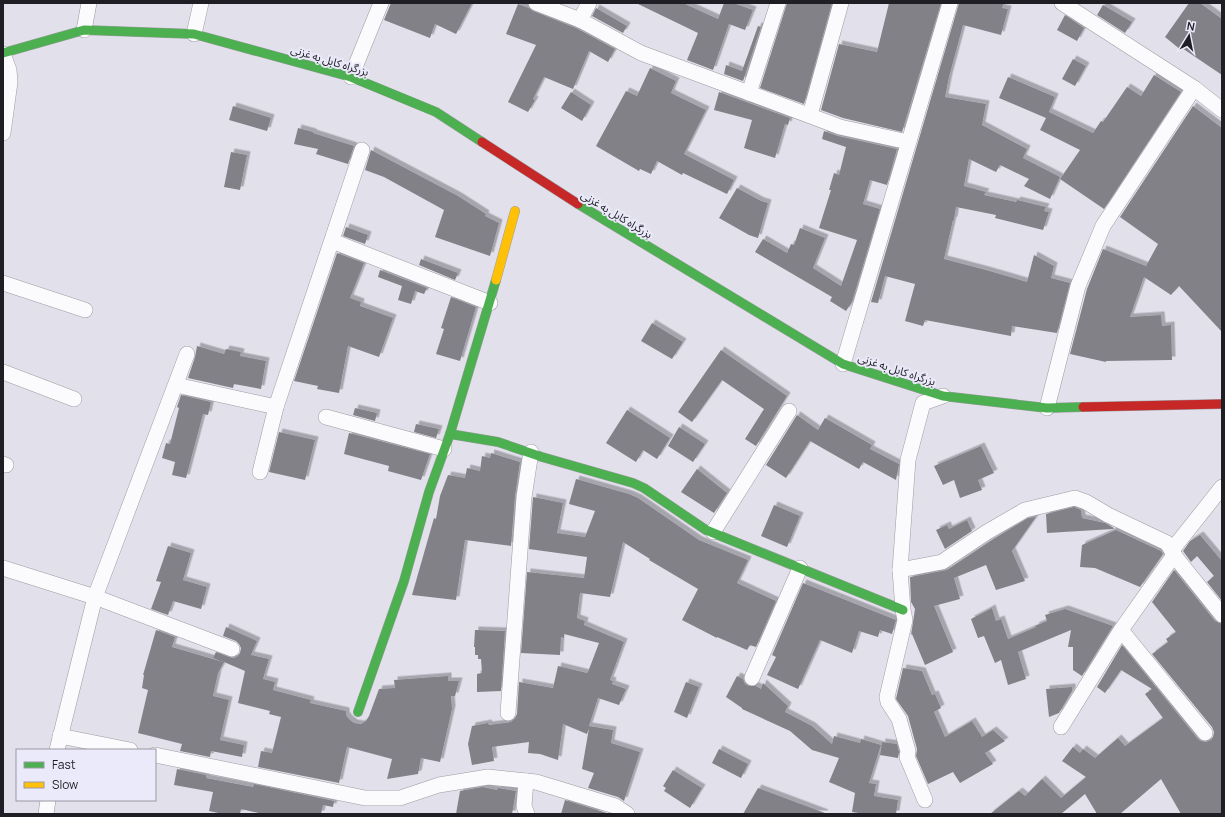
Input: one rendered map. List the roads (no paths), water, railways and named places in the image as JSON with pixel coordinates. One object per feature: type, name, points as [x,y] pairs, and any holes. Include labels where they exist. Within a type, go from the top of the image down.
[{"type":"main road","name":"بزرگراه کابل به غزنی","points":[[3,54],[84,30],[194,34],[351,77],[436,112],[583,207],[843,364],[943,396],[1047,408],[1222,404]]},
{"type":"main road","points":[[358,712],[404,581],[429,492],[450,434],[490,303],[515,211]]},
{"type":"main road","points":[[450,434],[498,442],[542,457],[633,483],[644,488],[706,530],[903,610]]},
{"type":"street","points":[[84,30],[89,3]]},
{"type":"street","points":[[194,34],[201,3]]},
{"type":"street","points":[[351,77],[381,3]]},
{"type":"street","points":[[536,3],[580,20],[642,52],[810,116],[840,127],[908,142]]},
{"type":"street","points":[[580,20],[589,3]]},
{"type":"street","points":[[749,93],[778,3]]},
{"type":"street","points":[[810,116],[841,3]]},
{"type":"street","points":[[843,364],[950,3]]},
{"type":"street","points":[[1062,3],[1194,88],[1222,110]]},
{"type":"street","points":[[3,54],[9,70],[10,82],[3,133]]},
{"type":"street","points":[[1047,408],[1078,286],[1103,226],[1194,88]]},
{"type":"street","points":[[260,472],[276,407],[362,150]]},
{"type":"street","points":[[332,241],[490,303]]},
{"type":"street","points":[[3,283],[85,310]]},
{"type":"street","points":[[120,749],[59,743],[95,597],[187,354]]},
{"type":"street","points":[[3,372],[74,399]]},
{"type":"street","points":[[176,385],[276,407]]},
{"type":"street","points":[[925,800],[908,757],[908,751],[899,719],[888,702],[887,697],[905,620],[900,570],[908,460],[923,402],[943,396]]},
{"type":"street","points":[[713,532],[789,411]]},
{"type":"street","points":[[326,417],[444,449]]},
{"type":"street","points":[[508,713],[524,497],[531,452]]},
{"type":"street","points":[[1061,727],[1121,630],[1173,552],[1222,487]]},
{"type":"street","points":[[900,570],[942,562],[987,532],[1025,510],[1075,498],[1086,502],[1108,515],[1167,543],[1222,615]]},
{"type":"street","points":[[3,568],[95,597],[232,649]]},
{"type":"street","points":[[752,678],[800,568]]},
{"type":"street","points":[[1121,630],[1205,733]]},
{"type":"street","points":[[156,755],[365,798],[400,798],[438,785],[488,777],[536,782],[615,806],[627,814]]},
{"type":"street","points":[[526,781],[524,806],[527,814]]}]
